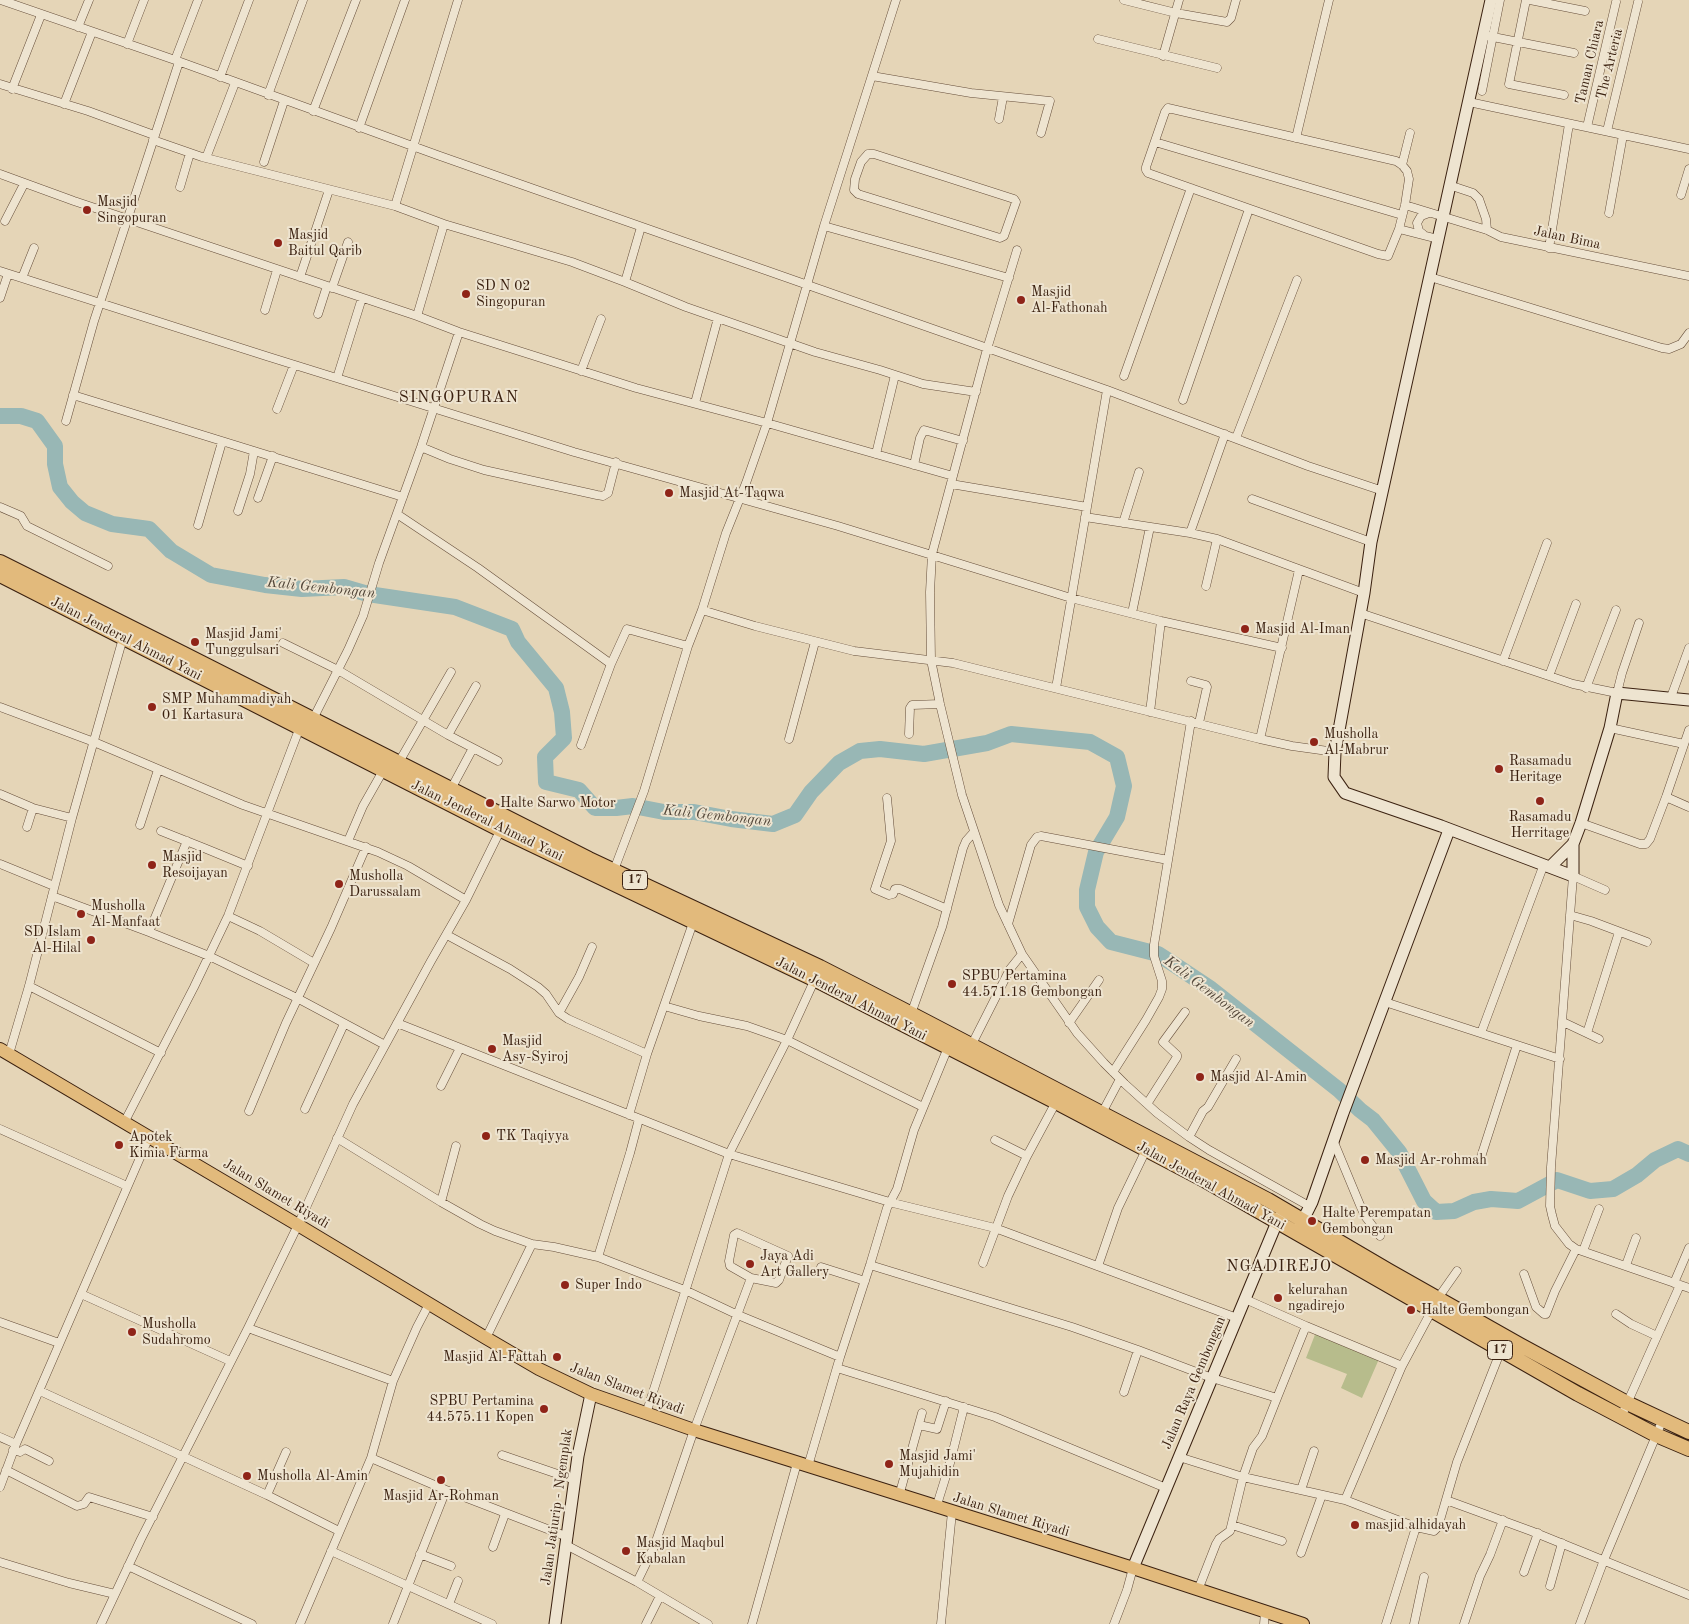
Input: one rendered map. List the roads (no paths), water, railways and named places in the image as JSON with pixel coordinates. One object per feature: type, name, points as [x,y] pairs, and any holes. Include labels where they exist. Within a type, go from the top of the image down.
[{"type":"highway","name":"Jalan Jenderal Ahmad Yani","points":[[0,562],[181,659],[300,727],[384,769],[696,915],[820,967],[911,1014],[950,1042]]},
{"type":"highway","name":"Jalan Jenderal Ahmad Yani","points":[[0,575],[122,638],[181,659],[313,719],[451,789],[504,824],[614,870],[815,979],[1102,1113],[1303,1220],[1365,1258],[1501,1350],[1621,1417],[1689,1449]]},
{"type":"highway","name":"Jalan Jenderal Ahmad Yani","points":[[968,1051],[1056,1102],[1206,1181],[1296,1234],[1520,1345],[1627,1403],[1689,1432]]},
{"type":"main road","name":"Jalan Slamet Riyadi","points":[[4,1051],[298,1224],[486,1338],[539,1368],[591,1394],[802,1465],[1133,1568],[1198,1590],[1265,1618],[1302,1624]]},
{"type":"street","points":[[1,0],[987,350],[1107,390],[1383,491]]},
{"type":"street","points":[[25,8],[29,0]]},
{"type":"street","points":[[78,27],[88,0]]},
{"type":"street","points":[[128,44],[144,0]]},
{"type":"street","points":[[66,421],[100,304],[198,0]]},
{"type":"street","points":[[220,77],[249,0]]},
{"type":"street","points":[[268,95],[303,0]]},
{"type":"street","points":[[313,111],[356,0]]},
{"type":"street","points":[[359,128],[405,0]]},
{"type":"street","points":[[395,206],[458,0]]},
{"type":"street","points":[[614,870],[637,812],[688,646],[702,610],[726,533],[767,422],[824,226],[896,0]]},
{"type":"street","points":[[1124,0],[1176,13],[1227,22],[1232,18],[1236,0]]},
{"type":"street","points":[[1164,56],[1179,0]]},
{"type":"street","points":[[1296,138],[1329,0]]},
{"type":"street","points":[[1482,91],[1491,0]]},
{"type":"street","points":[[1500,0],[1469,102],[1450,185],[1438,215],[1438,239],[1371,542],[1364,593],[1335,752],[1334,777],[1345,793],[1547,865],[1605,890]]},
{"type":"street","points":[[1526,0],[1509,84],[1564,95]]},
{"type":"street","points":[[1530,0],[1584,11]]},
{"type":"street","name":"Taman Chiara","points":[[1587,127],[1616,2]]},
{"type":"street","name":"The Arteria","points":[[1607,132],[1638,2]]},
{"type":"street","points":[[12,89],[40,15]]},
{"type":"street","points":[[64,104],[92,32]]},
{"type":"street","points":[[1488,36],[1574,53]]},
{"type":"street","points":[[1098,39],[1217,68]]},
{"type":"street","points":[[872,76],[938,88],[1050,101],[1041,133]]},
{"type":"street","points":[[206,158],[235,83]]},
{"type":"street","points":[[0,84],[110,119],[206,158],[395,206],[444,224],[565,260],[668,300],[790,343],[923,384],[976,392]]},
{"type":"street","points":[[999,119],[1003,97]]},
{"type":"street","points":[[264,162],[284,101]]},
{"type":"street","points":[[1469,102],[1689,149]]},
{"type":"street","points":[[1168,108],[1396,161],[1407,171],[1409,179],[1399,229],[1388,256],[1148,173],[1146,170],[1155,142],[1168,108]]},
{"type":"street","points":[[1549,248],[1570,124]]},
{"type":"street","points":[[1402,165],[1410,133]]},
{"type":"street","points":[[1609,214],[1623,135]]},
{"type":"street","points":[[1155,142],[1402,215]]},
{"type":"street","points":[[180,187],[190,152]]},
{"type":"street","points":[[868,154],[874,154],[1014,199],[1016,202],[1004,236],[1000,238],[858,194],[854,190],[854,186],[859,169],[864,157],[868,154]]},
{"type":"street","points":[[845,164],[859,169]]},
{"type":"street","points":[[1681,195],[1689,168]]},
{"type":"street","points":[[0,174],[24,184],[417,316],[459,332],[636,388],[767,422],[914,465],[952,480],[1087,507]]},
{"type":"street","points":[[5,221],[24,184]]},
{"type":"street","points":[[1450,185],[1473,193],[1478,199],[1486,219],[1487,230]]},
{"type":"street","points":[[1124,376],[1191,188]]},
{"type":"street","points":[[300,277],[329,190]]},
{"type":"street","name":"Jalan Bima","points":[[1405,205],[1487,230],[1501,237],[1689,276]]},
{"type":"street","points":[[1183,400],[1249,208]]},
{"type":"street","points":[[1425,236],[1419,230],[1418,219],[1424,214],[1438,215]]},
{"type":"street","points":[[417,316],[444,224]]},
{"type":"street","points":[[824,226],[1009,278]]},
{"type":"street","points":[[625,282],[641,227]]},
{"type":"street","points":[[1399,229],[1438,239]]},
{"type":"street","points":[[318,314],[348,242]]},
{"type":"street","points":[[22,278],[34,248]]},
{"type":"street","points":[[1017,250],[987,350],[932,554],[930,592],[931,660],[962,795],[996,896],[1022,954],[1069,1023],[1120,1080],[1146,1104],[1189,1137],[1310,1206]]},
{"type":"street","points":[[265,310],[277,270]]},
{"type":"street","points":[[0,298],[4,272],[100,304],[574,452],[616,462],[932,554],[1071,598],[1161,621],[1282,648]]},
{"type":"street","points":[[1430,277],[1662,348],[1681,344],[1689,333]]},
{"type":"street","points":[[1236,438],[1297,280]]},
{"type":"street","points":[[337,378],[362,298]]},
{"type":"street","points":[[695,403],[718,318]]},
{"type":"street","points":[[582,371],[601,319]]},
{"type":"street","points":[[313,719],[348,650],[367,605],[373,580],[434,409],[459,332]]},
{"type":"street","points":[[277,409],[294,365]]},
{"type":"street","points":[[876,454],[895,375]]},
{"type":"street","points":[[1056,688],[1107,390]]},
{"type":"street","points":[[73,395],[403,497]]},
{"type":"street","points":[[914,465],[924,430],[962,441]]},
{"type":"street","points":[[1190,533],[1225,434]]},
{"type":"street","points":[[198,525],[222,442]]},
{"type":"street","points":[[421,446],[450,459],[484,470],[603,496],[608,493],[616,462]]},
{"type":"street","points":[[238,511],[250,474],[254,451]]},
{"type":"street","points":[[258,498],[273,456]]},
{"type":"street","points":[[1123,523],[1139,472]]},
{"type":"street","points":[[1252,499],[1371,542]]},
{"type":"street","points":[[0,507],[21,516],[28,526],[108,566]]},
{"type":"street","points":[[397,514],[478,568],[611,664]]},
{"type":"street","points":[[1085,517],[1190,533],[1217,540],[1364,593]]},
{"type":"street","points":[[1132,613],[1150,527]]},
{"type":"street","points":[[1206,586],[1217,540]]},
{"type":"street","points":[[1503,661],[1547,543]]},
{"type":"street","points":[[1260,739],[1299,570]]},
{"type":"street","points":[[1549,676],[1576,604]]},
{"type":"street","points":[[702,610],[815,642],[864,653],[931,660],[981,670],[1260,739],[1335,752]]},
{"type":"street","points":[[1586,688],[1616,610]]},
{"type":"street","points":[[1360,613],[1586,688],[1689,700]]},
{"type":"street","points":[[1150,712],[1161,621]]},
{"type":"street","points":[[1639,623],[1622,673],[1610,728],[1573,844],[1573,876],[1551,1167],[1550,1206],[1556,1226],[1569,1244],[1580,1250],[1689,1288]]},
{"type":"street","points":[[582,745],[611,664],[627,629],[688,646]]},
{"type":"street","points":[[4,1051],[29,986],[72,818],[122,638]]},
{"type":"street","points":[[789,739],[815,642]]},
{"type":"street","points":[[283,643],[338,670],[422,721],[498,761]]},
{"type":"street","points":[[1671,697],[1689,648]]},
{"type":"street","points":[[398,762],[451,672]]},
{"type":"street","points":[[1113,1072],[1162,989],[1162,980],[1154,956],[1154,945],[1168,860],[1195,722],[1207,687],[1206,685],[1191,681]]},
{"type":"street","points":[[448,735],[476,686]]},
{"type":"street","points":[[909,734],[910,708],[912,706],[940,704]]},
{"type":"street","points":[[0,707],[94,742],[267,814],[366,847],[394,859],[466,900]]},
{"type":"street","points":[[124,1123],[161,1053],[228,916],[300,727]]},
{"type":"street","points":[[1610,728],[1684,744]]},
{"type":"street","points":[[1581,823],[1640,844],[1646,844],[1650,839],[1666,797],[1689,730]]},
{"type":"street","points":[[451,789],[473,748]]},
{"type":"street","points":[[348,842],[363,806],[384,769]]},
{"type":"street","points":[[140,825],[158,770]]},
{"type":"street","points":[[0,794],[32,808],[72,818]]},
{"type":"street","points":[[1666,797],[1689,807]]},
{"type":"street","points":[[887,798],[890,841],[875,889],[891,895],[895,889],[900,889],[947,909]]},
{"type":"street","points":[[27,827],[32,808]]},
{"type":"street","points":[[101,1624],[128,1566],[248,1328],[337,1138],[385,1045],[466,900],[504,824]]},
{"type":"street","points":[[1296,1234],[1310,1206],[1342,1113],[1449,830]]},
{"type":"street","points":[[161,831],[248,866]]},
{"type":"street","points":[[911,1014],[947,909],[963,848],[974,832]]},
{"type":"street","points":[[1008,924],[1034,840],[1041,836],[1168,860]]},
{"type":"street","points":[[149,932],[187,841]]},
{"type":"street","points":[[1481,1032],[1547,865],[1573,844]]},
{"type":"street","points":[[249,1110],[297,998],[366,847]]},
{"type":"street","points":[[0,864],[54,886]]},
{"type":"street","points":[[52,896],[209,956],[297,998],[385,1045]]},
{"type":"street","points":[[629,1115],[647,1054],[696,915]]},
{"type":"street","points":[[1570,915],[1647,942]]},
{"type":"street","points":[[228,916],[260,931],[314,963]]},
{"type":"street","points":[[1587,1033],[1619,932]]},
{"type":"street","points":[[447,935],[502,964],[538,986],[559,1013],[647,1054]]},
{"type":"street","points":[[559,1013],[579,977],[592,947]]},
{"type":"street","points":[[968,1051],[1010,969],[1022,954]]},
{"type":"street","points":[[646,1414],[687,1291],[729,1154],[788,1040],[815,979]]},
{"type":"street","points":[[1069,1023],[1099,980]]},
{"type":"street","points":[[29,986],[161,1053]]},
{"type":"street","points":[[1385,1002],[1560,1059]]},
{"type":"street","points":[[664,1006],[699,1016],[747,1026],[788,1040],[923,1107]]},
{"type":"street","points":[[1146,1104],[1177,1057],[1163,1042],[1185,1012]]},
{"type":"street","points":[[1563,1022],[1599,1039]]},
{"type":"street","points":[[397,1023],[729,1154],[889,1202],[995,1228],[1236,1318]]},
{"type":"street","points":[[305,1109],[344,1024]]},
{"type":"street","points":[[752,1624],[802,1465],[837,1368],[889,1202],[897,1189],[905,1157],[923,1107],[950,1042]]},
{"type":"street","points":[[1480,1160],[1517,1045]]},
{"type":"street","points":[[441,1086],[460,1048]]},
{"type":"street","points":[[1189,1137],[1236,1059]]},
{"type":"street","points":[[1102,1113],[1120,1080]]},
{"type":"street","points":[[983,1263],[995,1228],[1027,1156],[1056,1102]]},
{"type":"street","points":[[598,1257],[639,1119]]},
{"type":"street","points":[[0,1129],[127,1186]]},
{"type":"street","points":[[0,1488],[14,1447],[149,1137]]},
{"type":"street","points":[[337,1138],[480,1224],[532,1244],[598,1257],[687,1291],[738,1315],[840,1357]]},
{"type":"street","points":[[995,1140],[1027,1156]]},
{"type":"street","points":[[1334,1140],[1365,1216],[1380,1236]]},
{"type":"street","points":[[441,1202],[456,1146]]},
{"type":"street","points":[[1098,1266],[1118,1208],[1146,1150]]},
{"type":"street","points":[[1524,1274],[1536,1307],[1546,1314],[1555,1291],[1580,1250],[1599,1209]]},
{"type":"street","name":"Jalan Raya Gembongan","points":[[1133,1568],[1276,1222],[1284,1210]]},
{"type":"street","points":[[737,1233],[788,1256],[780,1280],[776,1283],[751,1278],[730,1266],[729,1261],[734,1235],[737,1233]]},
{"type":"street","points":[[1626,1265],[1636,1238]]},
{"type":"street","points":[[486,1338],[532,1244]]},
{"type":"street","points":[[1621,1417],[1657,1336],[1689,1248]]},
{"type":"street","points":[[870,1265],[1072,1326],[1212,1378],[1277,1398]]},
{"type":"street","points":[[821,1267],[865,1280]]},
{"type":"street","points":[[1345,1500],[1402,1366],[1435,1304],[1457,1271]]},
{"type":"street","points":[[637,1582],[654,1547],[694,1430],[751,1278]]},
{"type":"street","points":[[81,1294],[230,1361]]},
{"type":"street","points":[[1245,1299],[1402,1366]]},
{"type":"street","points":[[300,1624],[371,1458],[394,1381],[416,1327],[429,1304]]},
{"type":"street","points":[[1616,1314],[1657,1336]]},
{"type":"street","points":[[0,1322],[59,1344]]},
{"type":"street","points":[[1198,1590],[1216,1544],[1219,1539],[1230,1531],[1243,1477],[1253,1448],[1262,1436],[1306,1326]]},
{"type":"street","points":[[248,1328],[394,1381]]},
{"type":"street","points":[[1124,1392],[1138,1350]]},
{"type":"street","points":[[1179,1456],[1243,1477],[1345,1500],[1416,1527],[1432,1531],[1436,1530],[1464,1444],[1501,1350]]},
{"type":"street","points":[[837,1368],[995,1417],[1166,1488]]},
{"type":"street","points":[[40,1391],[267,1495],[339,1531]]},
{"type":"street","name":"Jalan Jatiurip - Ngemplak","points":[[556,1624],[578,1456],[591,1394]]},
{"type":"street","points":[[919,1425],[937,1429],[946,1401]]},
{"type":"street","points":[[936,1508],[964,1407]]},
{"type":"street","points":[[899,1496],[922,1413]]},
{"type":"street","points":[[1580,1624],[1604,1560],[1663,1419]]},
{"type":"street","points":[[0,1438],[20,1452],[25,1449],[49,1461]]},
{"type":"street","points":[[1301,1490],[1314,1451]]},
{"type":"street","points":[[267,1495],[286,1452]]},
{"type":"street","points":[[502,1455],[575,1480]]},
{"type":"street","points":[[371,1458],[567,1541],[708,1624]]},
{"type":"street","points":[[6,1470],[73,1505],[82,1506],[89,1497],[152,1518]]},
{"type":"street","points":[[393,1624],[446,1490]]},
{"type":"street","points":[[1301,1553],[1322,1495]]},
{"type":"street","points":[[1446,1500],[1538,1533],[1689,1595]]},
{"type":"street","points":[[941,1624],[952,1512]]},
{"type":"street","points":[[493,1547],[505,1514]]},
{"type":"street","points":[[1464,1624],[1480,1576],[1503,1520]]},
{"type":"street","points":[[1232,1525],[1282,1541]]},
{"type":"street","points":[[1386,1624],[1416,1527]]},
{"type":"street","points":[[1524,1572],[1538,1533]]},
{"type":"street","points":[[1550,1586],[1562,1543]]},
{"type":"street","points":[[331,1551],[492,1624]]},
{"type":"street","points":[[420,1554],[451,1566]]},
{"type":"street","points":[[0,1562],[69,1583],[115,1594]]},
{"type":"street","points":[[128,1566],[252,1624]]},
{"type":"street","points":[[1114,1624],[1133,1568]]},
{"type":"street","points":[[1414,1624],[1424,1576]]},
{"type":"street","points":[[449,1604],[458,1580]]},
{"type":"street","points":[[646,1624],[660,1596]]},
{"type":"waterway","name":"Kali Gembongan","points":[[0,416],[21,416],[37,421],[55,446],[55,464],[60,487],[72,502],[85,513],[112,524],[149,529],[171,551],[211,575],[265,585],[302,589],[344,587],[368,594],[455,607],[512,629],[518,642],[556,688],[562,712],[564,738],[545,757],[546,782],[579,790],[595,808],[633,806],[664,812],[694,812],[773,824],[795,815],[811,792],[839,763],[860,751],[880,749],[924,754],[987,743],[1011,734],[1090,742],[1117,757],[1124,786],[1117,817],[1096,852],[1087,890],[1087,907],[1097,927],[1111,942],[1158,954],[1211,989],[1339,1090],[1373,1120],[1399,1152],[1424,1201],[1436,1212],[1454,1211],[1474,1202],[1491,1199],[1518,1201],[1557,1180],[1590,1191],[1613,1189],[1637,1175],[1655,1160],[1678,1149],[1689,1154]]},
{"type":"place","name":"Masjid Singopuran","points":[[87,210]]},
{"type":"place","name":"Masjid Baitul Qarib","points":[[278,243]]},
{"type":"place","name":"SD N 02 Singopuran","points":[[466,294]]},
{"type":"place","name":"Masjid Al-Fathonah","points":[[1021,300]]},
{"type":"place","name":"Masjid At-Taqwa","points":[[669,493]]},
{"type":"place","name":"Masjid Al-Iman","points":[[1245,629]]},
{"type":"place","name":"Masjid Jami' Tunggulsari","points":[[195,642]]},
{"type":"place","name":"SMP Muhammadiyah 01 Kartasura","points":[[152,707]]},
{"type":"place","name":"Musholla Al-Mabrur","points":[[1314,742]]},
{"type":"place","name":"Rasamadu Heritage","points":[[1499,769]]},
{"type":"place","name":"Rasamadu Herritage","points":[[1540,801]]},
{"type":"place","name":"Halte Sarwo Motor","points":[[490,803]]},
{"type":"place","name":"Masjid Resoijayan","points":[[152,865]]},
{"type":"place","name":"Musholla Darussalam","points":[[339,884]]},
{"type":"place","name":"Musholla Al-Manfaat","points":[[81,914]]},
{"type":"place","name":"SD Islam Al-Hilal","points":[[91,940]]},
{"type":"place","name":"SPBU Pertamina 44.571.18 Gembongan","points":[[952,984]]},
{"type":"place","name":"Masjid Asy-Syiroj","points":[[492,1049]]},
{"type":"place","name":"Masjid Al-Amin","points":[[1200,1077]]},
{"type":"place","name":"TK Taqiyya","points":[[486,1136]]},
{"type":"place","name":"Apotek Kimia Farma","points":[[119,1145]]},
{"type":"place","name":"Masjid Ar-rohmah","points":[[1365,1160]]},
{"type":"place","name":"Halte Perempatan Gembongan","points":[[1312,1221]]},
{"type":"place","name":"Jaya Adi Art Gallery","points":[[750,1264]]},
{"type":"place","name":"Super Indo","points":[[565,1285]]},
{"type":"place","name":"kelurahan ngadirejo","points":[[1278,1298]]},
{"type":"place","name":"Halte Gembongan","points":[[1411,1310]]},
{"type":"place","name":"Musholla Sudahromo","points":[[132,1332]]},
{"type":"place","name":"Masjid Al-Fattah","points":[[557,1357]]},
{"type":"place","name":"SPBU Pertamina 44.575.11 Kopen","points":[[544,1409]]},
{"type":"place","name":"Masjid Jami' Mujahidin","points":[[889,1464]]},
{"type":"place","name":"Musholla Al-Amin","points":[[247,1476]]},
{"type":"place","name":"Masjid Ar-Rohman","points":[[441,1480]]},
{"type":"place","name":"masjid alhidayah","points":[[1355,1525]]},
{"type":"place","name":"Masjid Maqbul Kabalan","points":[[626,1551]]},
{"type":"district","name":"SINGOPURAN","points":[[459,398]]},
{"type":"district","name":"NGADIREJO","points":[[1279,1267]]}]
